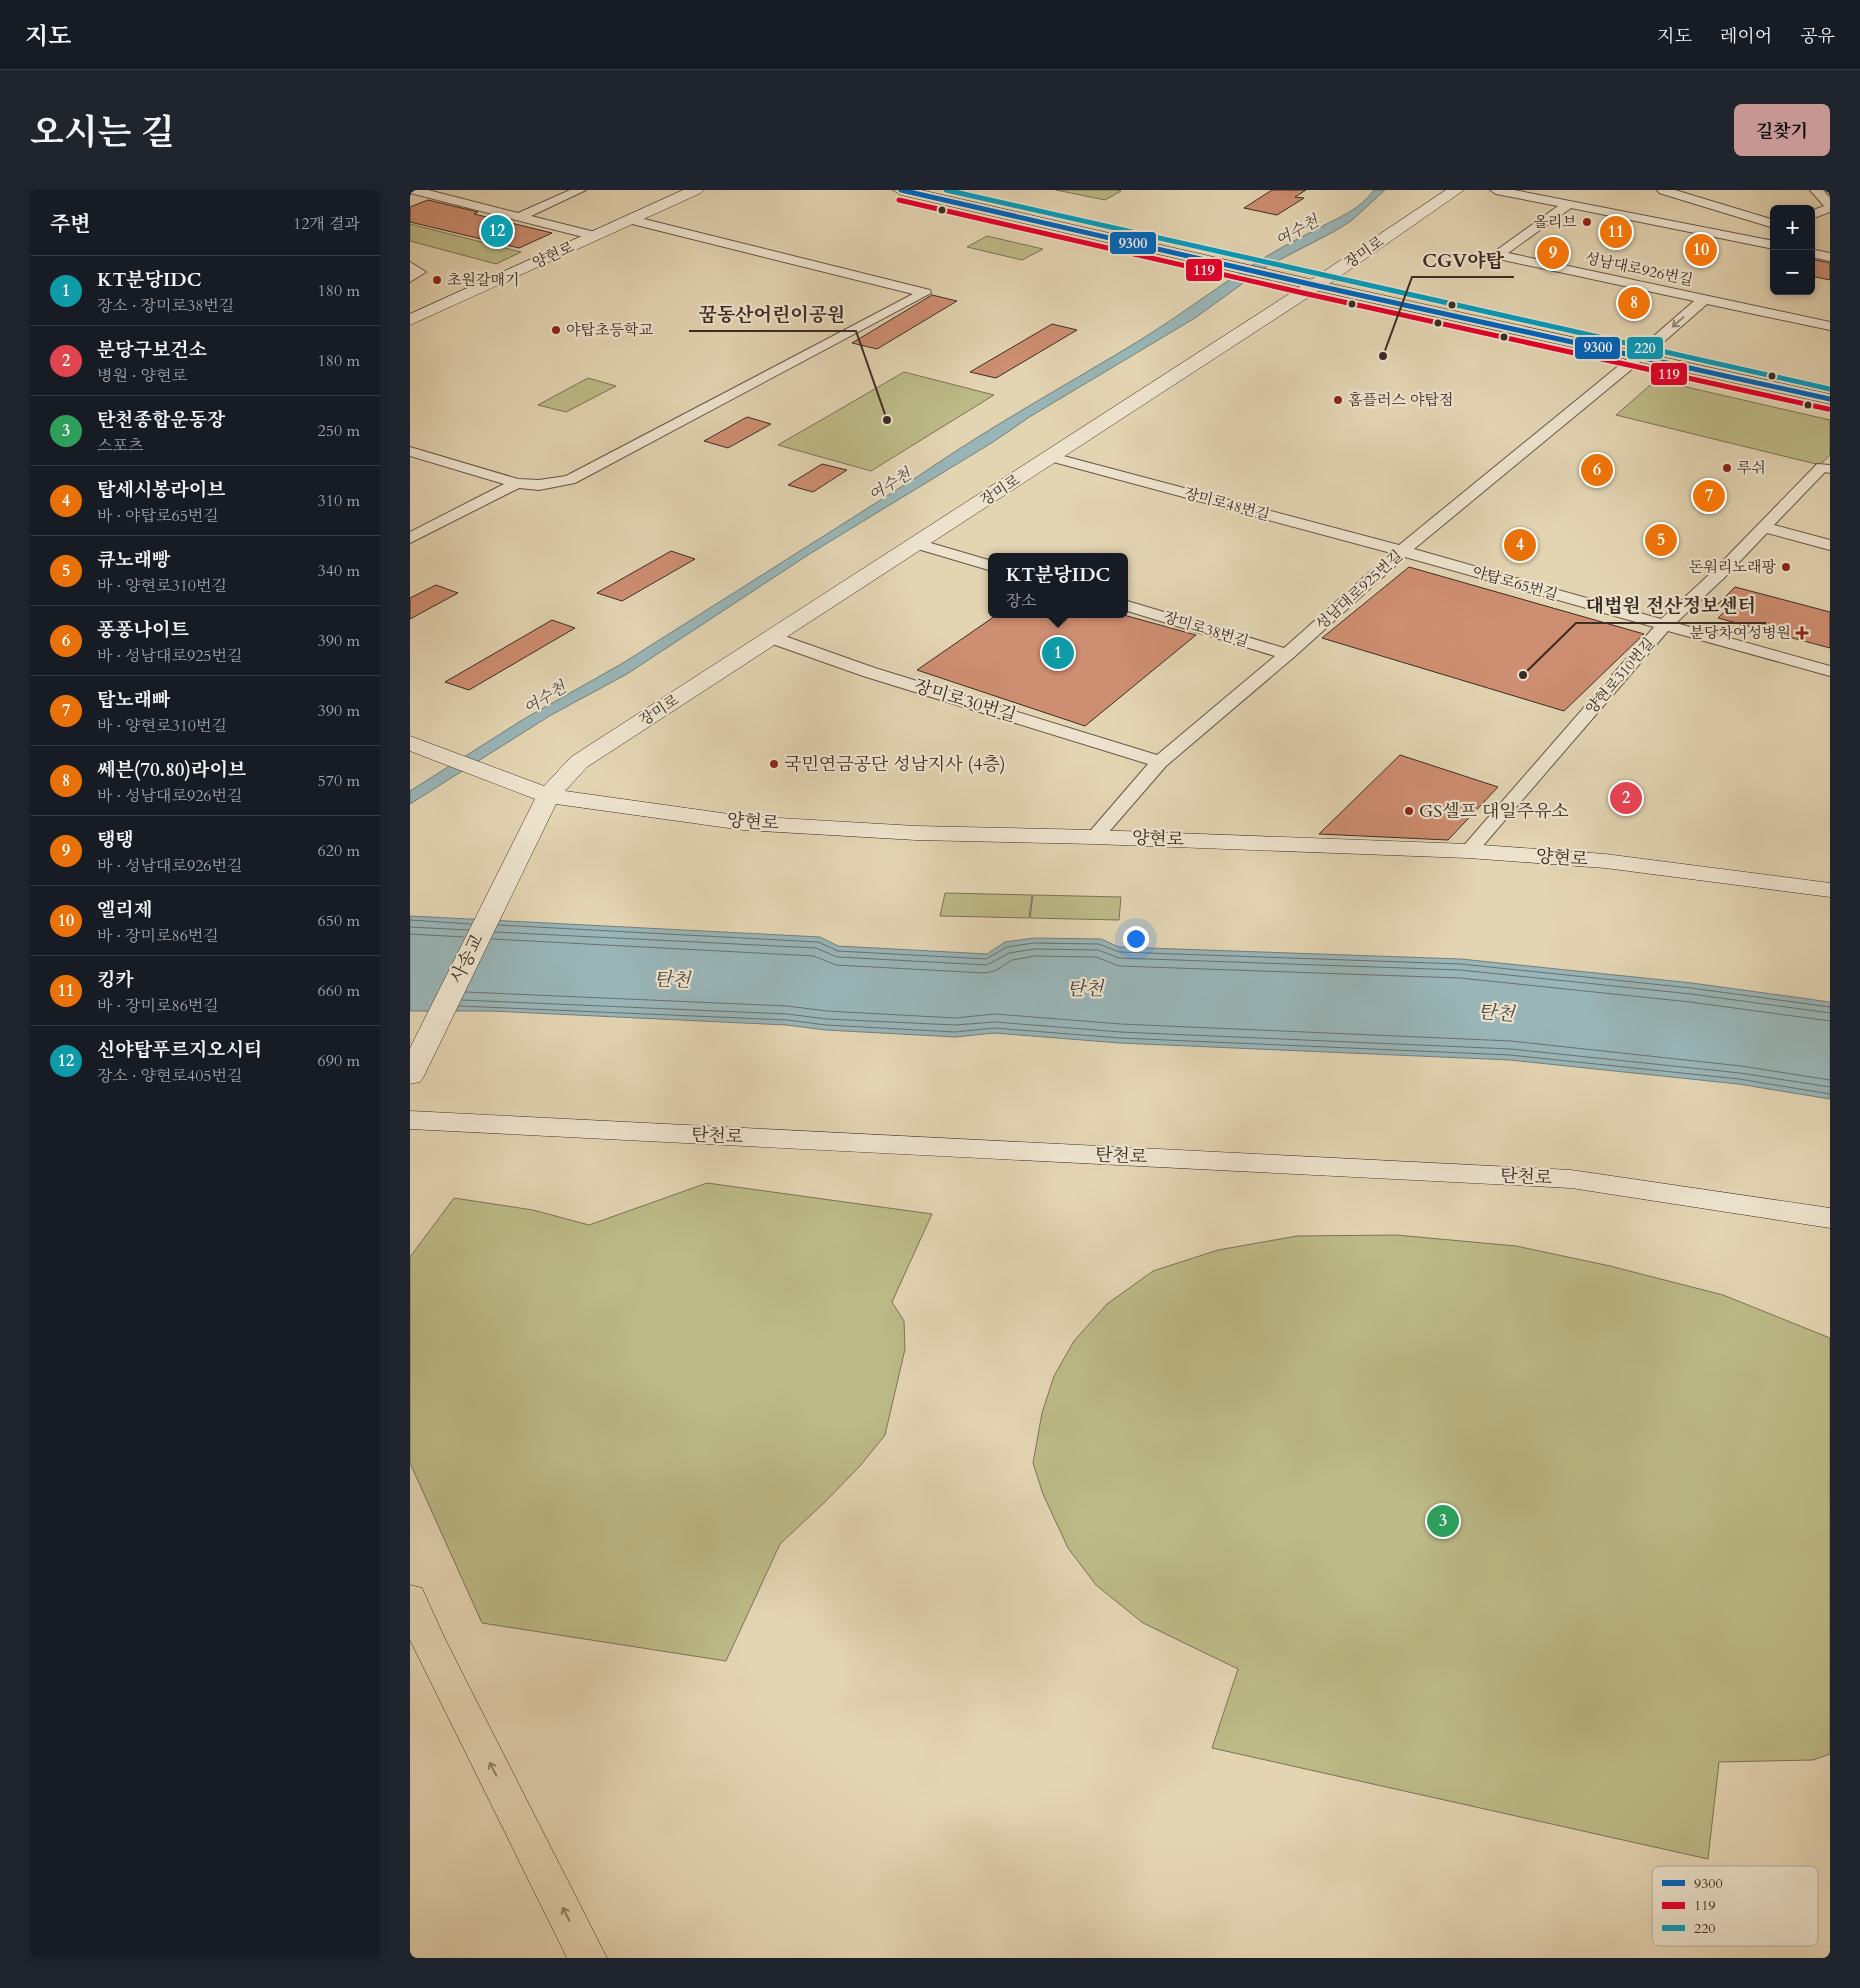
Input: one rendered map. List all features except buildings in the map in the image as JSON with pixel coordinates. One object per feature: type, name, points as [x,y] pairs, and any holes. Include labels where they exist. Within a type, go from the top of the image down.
[{"type":"main road","name":"양현로","points":[[410,320],[696,190]]},
{"type":"main road","points":[[901,190],[1278,276],[1321,281],[1653,344],[1830,384]]},
{"type":"main road","points":[[960,190],[1293,267],[1321,281],[1638,357],[1830,399]]},
{"type":"main road","name":"장미로","points":[[524,842],[548,796],[579,762],[1321,281],[1456,190]]},
{"type":"main road","name":"양현로","points":[[411,743],[548,796],[743,823],[916,833],[1094,837],[1468,851],[1614,862],[1830,890]]},
{"type":"main road","name":"사송교","points":[[410,1076],[524,842]]},
{"type":"main road","name":"탄천로","points":[[410,1120],[1570,1179],[1830,1218]]},
{"type":"main road","points":[[410,1598],[427,1639],[587,1958]]},
{"type":"street","points":[[414,190],[595,236]]},
{"type":"street","points":[[519,217],[580,190]]},
{"type":"street","points":[[1496,190],[1770,244]]},
{"type":"street","points":[[1663,190],[1770,223]]},
{"type":"street","points":[[1815,213],[1830,207],[1816,190]]},
{"type":"street","name":"성남대로926번길","points":[[1569,204],[1498,254],[1704,300]]},
{"type":"street","points":[[410,451],[517,483],[539,485],[570,480],[924,293],[632,220]]},
{"type":"street","points":[[1759,242],[1770,234]]},
{"type":"street","points":[[1815,254],[1830,257]]},
{"type":"street","points":[[410,266],[420,272],[410,278]]},
{"type":"street","points":[[1704,300],[1830,326]]},
{"type":"street","name":"성남대로926번길","points":[[1653,344],[1704,300]]},
{"type":"street","name":"성남대로925번길","points":[[1094,837],[1160,762],[1287,654],[1402,551],[1638,357]]},
{"type":"street","name":"장미로48번길","points":[[1051,457],[1402,551]]},
{"type":"street","name":"양현로310번길","points":[[1468,851],[1664,625],[1718,575],[1763,527],[1826,468]]},
{"type":"street","points":[[410,538],[517,483]]},
{"type":"street","points":[[1763,527],[1830,545]]},
{"type":"street","points":[[917,544],[988,565]]},
{"type":"street","name":"야탑로65번길","points":[[1402,551],[1830,671]]},
{"type":"street","name":"장미로38번길","points":[[1128,606],[1287,654]]},
{"type":"street","name":"장미로30번길","points":[[770,637],[869,672],[1160,762]]},
{"type":"shaded area","points":[[1056,190],[1116,190],[1121,191],[1105,200]]},
{"type":"shaded area","points":[[410,224],[521,252],[496,264],[410,241]]},
{"type":"shaded area","points":[[987,236],[1043,249],[1022,260],[967,247]]},
{"type":"shaded area","points":[[904,372],[994,395],[871,471],[778,445]]},
{"type":"shaded area","points":[[588,378],[616,386],[566,412],[538,405]]},
{"type":"shaded area","points":[[1656,380],[1830,420],[1830,455],[1820,465],[1616,415]]},
{"type":"shaded area","points":[[945,893],[1032,895],[1029,918],[940,916]]},
{"type":"shaded area","points":[[1033,895],[1121,897],[1119,920],[1030,918]]},
{"type":"shaded area","points":[[707,1183],[932,1214],[892,1302],[904,1321],[905,1349],[885,1435],[860,1466],[780,1544],[726,1661],[482,1623],[410,1463],[410,1257],[454,1198],[533,1210],[589,1225]]},
{"type":"shaded area","points":[[1396,1235],[1516,1246],[1610,1266],[1723,1295],[1830,1338],[1830,1754],[1813,1760],[1719,1762],[1708,1859],[1212,1748],[1238,1669],[1143,1623],[1096,1585],[1068,1548],[1043,1494],[1033,1463],[1042,1413],[1054,1376],[1074,1341],[1107,1304],[1153,1271],[1218,1250],[1297,1236]]},
{"type":"water","points":[[1374,190],[1385,190],[1351,221],[1264,268],[1195,318],[1031,416],[993,442],[811,553],[627,674],[551,715],[410,804],[410,791],[524,719],[623,663],[974,439],[1142,339],[1257,262],[1349,212],[1362,203]]},
{"type":"water","name":"탄천","points":[[410,916],[820,937],[838,946],[987,954],[1005,942],[1034,938],[1101,939],[1119,947],[1461,959],[1692,983],[1830,1002],[1830,1099],[1738,1084],[1510,1060],[1120,1043],[994,1033],[956,1037],[826,1030],[786,1025],[491,1011],[410,1011]]},
{"type":"transit line","name":"9300","points":[[901,190],[1314,285],[1830,399]]},
{"type":"transit line","name":"220","points":[[946,190],[1316,275],[1830,389]]},
{"type":"transit line","name":"119","points":[[899,200],[1312,295],[1828,409]]},
{"type":"place","name":"올리브","points":[[1587,222]]},
{"type":"place","name":"신야탑푸르지오시티","points":[[497,231]]},
{"type":"place","name":"킹카","points":[[1616,232]]},
{"type":"place","name":"엘리제","points":[[1701,250]]},
{"type":"place","name":"탱탱","points":[[1553,253]]},
{"type":"place","name":"초원갈매기","points":[[437,280]]},
{"type":"place","name":"쎄븐(70.80)라이브","points":[[1634,303]]},
{"type":"place","name":"야탑초등학교","points":[[556,330]]},
{"type":"place","name":"CGV야탑","points":[[1383,356]]},
{"type":"place","name":"홈플러스 야탑점","points":[[1338,400]]},
{"type":"place","name":"꿈동산어린이공원","points":[[887,420]]},
{"type":"place","name":"루쉬","points":[[1727,468]]},
{"type":"place","name":"퐁퐁나이트","points":[[1597,470]]},
{"type":"place","name":"탑노래빠","points":[[1709,496]]},
{"type":"place","name":"큐노래빵","points":[[1661,540]]},
{"type":"place","name":"탑세시봉라이브","points":[[1520,545]]},
{"type":"place","name":"돈워리노래팡","points":[[1786,567]]},
{"type":"place","name":"분당차여성병원","points":[[1802,633]]},
{"type":"place","name":"KT분당IDC","points":[[1058,653]]},
{"type":"place","name":"대법원 전산정보센터","points":[[1523,675]]},
{"type":"place","name":"국민연금공단 성남지사 (4층)","points":[[774,764]]},
{"type":"place","name":"분당구보건소","points":[[1626,798]]},
{"type":"place","name":"GS셀프 대일주유소","points":[[1409,811]]},
{"type":"place","name":"탄천종합운동장","points":[[1443,1521]]},
{"type":"water label","name":"여수천","points":[[1297,231]]},
{"type":"water label","name":"여수천","points":[[890,485]]},
{"type":"water label","name":"여수천","points":[[545,698]]}]
